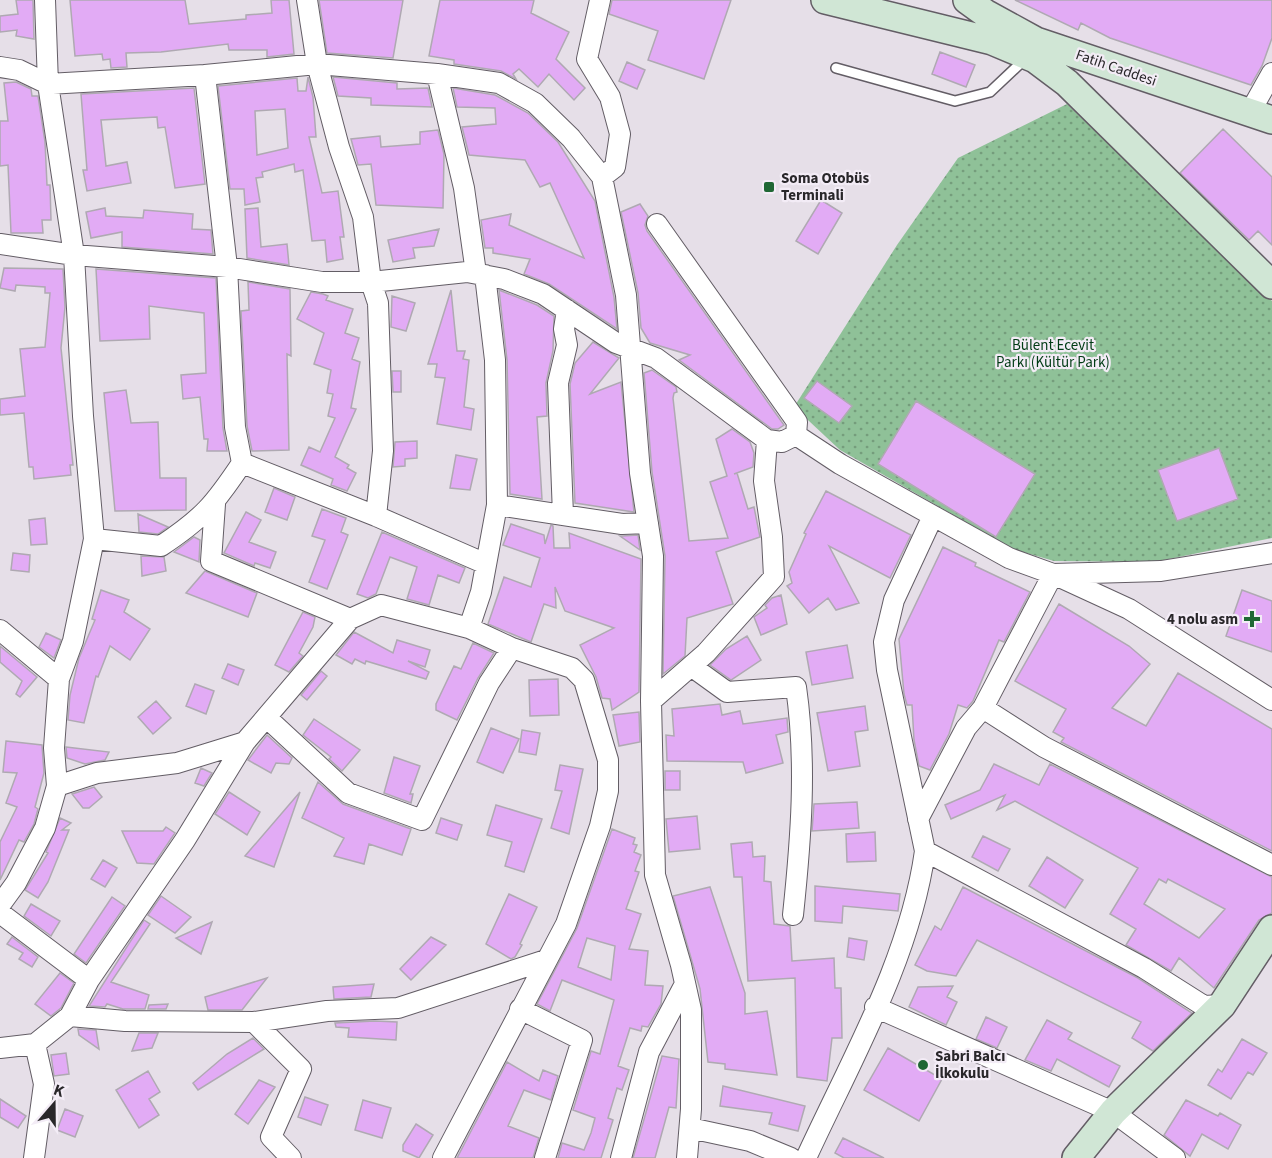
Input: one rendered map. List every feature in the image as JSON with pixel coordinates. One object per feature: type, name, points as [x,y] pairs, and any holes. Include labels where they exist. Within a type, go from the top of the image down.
[{"type":"street","points":[[0,905],[16,883],[45,828],[57,786],[54,748],[59,679],[73,641],[94,539],[83,416],[74,255],[48,84],[45,0]]},
{"type":"street","points":[[308,0],[317,64],[339,147],[363,218],[371,282],[378,303],[383,451],[376,516]]},
{"type":"street","points":[[825,0],[888,7],[992,41],[1026,55],[1075,68],[1272,285]]},
{"type":"street","name":"Fatih Caddesi","points":[[967,0],[985,14],[1036,41],[1075,68],[1261,117]]},
{"type":"street","points":[[595,1],[587,59],[610,97],[620,134],[615,166],[602,177]]},
{"type":"street","points":[[0,67],[20,70],[48,84],[205,75],[317,64],[437,74],[499,83],[535,103],[571,138],[602,177],[626,295],[640,472],[653,556],[651,701],[655,874],[691,1010],[690,1128],[687,1158]]},
{"type":"street","points":[[1261,117],[1272,73]]},
{"type":"street","points":[[437,74],[464,188],[495,360],[497,505],[486,564],[470,628]]},
{"type":"street","points":[[94,539],[161,546],[194,524],[215,504],[242,463],[235,427],[227,267],[205,75]]},
{"type":"street","points":[[657,224],[797,422],[796,435]]},
{"type":"street","points":[[0,244],[74,255],[227,267],[322,282],[371,282],[467,272],[504,279],[543,294],[616,343],[656,358],[767,440],[782,442],[796,435]]},
{"type":"street","points":[[563,515],[558,383],[567,345],[564,329],[567,310]]},
{"type":"street","points":[[796,435],[840,464],[1009,558],[1053,574],[1129,609],[1272,700]]},
{"type":"street","points":[[651,701],[691,666],[774,578],[772,537],[764,481],[767,440]]},
{"type":"street","points":[[242,463],[376,516],[486,564]]},
{"type":"street","points":[[215,504],[211,561],[350,619]]},
{"type":"street","points":[[497,505],[622,524],[648,523]]},
{"type":"street","points":[[806,1158],[875,1007],[905,933],[925,851],[887,670],[884,642],[894,600],[933,516]]},
{"type":"street","points":[[1053,574],[1161,571],[1272,553]]},
{"type":"street","points":[[918,819],[966,728],[983,708],[1053,574]]},
{"type":"street","points":[[0,1048],[35,1044],[70,1016],[88,980],[185,840],[245,742],[350,619],[381,605],[470,628],[512,648],[572,668],[584,680],[608,760],[608,791],[600,826],[566,924],[443,1158]]},
{"type":"street","points":[[0,630],[59,679]]},
{"type":"street","points":[[267,718],[348,793],[422,820],[489,683],[512,648]]},
{"type":"street","points":[[691,666],[728,692],[795,687],[802,730],[801,837],[793,915]]},
{"type":"street","points":[[983,708],[1044,747],[1272,865]]},
{"type":"street","points":[[57,786],[97,773],[177,764],[245,742]]},
{"type":"street","points":[[925,851],[1144,968],[1204,1006],[1222,1005]]},
{"type":"street","points":[[0,914],[88,980]]},
{"type":"street","points":[[1076,1158],[1113,1112],[1222,1005],[1272,929]]},
{"type":"street","points":[[70,1016],[125,1021],[254,1022],[327,1011],[398,1008],[546,960]]},
{"type":"street","points":[[621,1158],[649,1052],[685,984]]},
{"type":"street","points":[[875,1007],[1113,1112],[1175,1158]]},
{"type":"street","points":[[520,1009],[582,1040],[545,1158]]},
{"type":"street","points":[[254,1022],[301,1069],[271,1137],[291,1158]]},
{"type":"street","points":[[34,1158],[44,1084],[35,1044]]},
{"type":"street","points":[[690,1128],[750,1141],[791,1158]]},
{"type":"lane","points":[[836,68],[954,101],[990,92],[1024,61],[1026,55]]},
{"type":"green space","name":"Bülent Ecevit Parkı (Kültür Park)","points":[[1067,104],[1272,301],[1272,538],[1154,562],[1054,561],[1013,549],[840,450],[794,407],[897,245],[958,158]]},
{"type":"building","points":[[16,0],[33,0],[34,39],[16,36],[17,30],[0,32],[0,16],[18,14]]},
{"type":"building","points":[[70,0],[185,0],[189,24],[246,19],[246,15],[272,13],[271,0],[289,0],[294,54],[267,57],[267,50],[229,50],[228,44],[161,52],[126,53],[127,67],[111,68],[110,59],[103,60],[102,54],[75,56]]},
{"type":"building","points":[[319,0],[403,0],[393,58],[327,53]]},
{"type":"building","points":[[440,0],[534,0],[531,13],[569,32],[556,59],[585,88],[574,100],[549,74],[538,87],[519,69],[513,74],[516,79],[501,71],[454,64],[454,60],[429,56]]},
{"type":"building","points":[[612,0],[731,0],[704,79],[648,60],[658,31],[609,14]]},
{"type":"building","points":[[1015,0],[1272,0],[1272,38],[1262,66],[1251,85],[1110,38],[1081,23],[1078,30]]},
{"type":"building","points":[[940,52],[975,65],[966,87],[932,74]]},
{"type":"building","points":[[627,62],[645,70],[637,89],[619,81]]},
{"type":"building","points":[[308,77],[313,97],[316,137],[309,137],[322,193],[338,191],[344,237],[340,237],[343,259],[327,262],[325,240],[312,241],[303,170],[295,172],[294,164],[262,172],[263,177],[256,178],[260,202],[245,205],[244,189],[230,189],[218,86],[297,78],[298,91],[306,91]],"holes":[[[285,109],[288,148],[257,155],[255,111]]]},
{"type":"building","points":[[333,77],[397,83],[397,89],[428,88],[432,107],[371,105],[371,98],[338,96]]},
{"type":"building","points":[[16,82],[31,89],[32,96],[38,96],[45,142],[47,185],[50,185],[51,220],[42,220],[43,233],[11,233],[8,165],[0,166],[0,121],[8,121],[4,83]]},
{"type":"building","points":[[194,88],[205,184],[175,188],[165,127],[158,128],[157,117],[101,120],[106,166],[127,162],[131,183],[87,191],[83,170],[87,170],[81,94]]},
{"type":"building","points":[[453,88],[495,95],[528,113],[558,142],[595,201],[614,297],[617,329],[549,284],[524,274],[530,259],[493,253],[493,248],[485,248],[481,220],[511,214],[509,225],[584,258],[550,183],[540,187],[525,160],[469,155],[462,127],[496,124],[495,108],[457,107]]},
{"type":"building","points":[[1223,129],[1272,177],[1272,245],[1258,231],[1249,240],[1180,173]]},
{"type":"building","points":[[438,130],[444,154],[443,208],[376,205],[371,164],[358,165],[351,139],[380,136],[381,147],[420,144],[420,132]]},
{"type":"building","points":[[821,200],[842,213],[818,254],[796,241]]},
{"type":"building","points":[[640,204],[648,216],[645,225],[647,231],[784,425],[778,429],[772,429],[679,360],[690,355],[650,343],[641,328],[638,293],[621,212]]},
{"type":"building","points":[[105,208],[106,216],[143,218],[144,210],[193,214],[192,229],[211,230],[213,254],[122,247],[122,232],[91,238],[86,212]]},
{"type":"building","points":[[258,208],[261,247],[287,244],[289,265],[247,258],[245,209]]},
{"type":"building","points":[[439,229],[434,246],[413,248],[415,258],[393,262],[388,240]]},
{"type":"building","points":[[4,268],[63,269],[65,307],[61,348],[73,465],[70,465],[71,475],[34,479],[33,467],[29,467],[24,413],[0,415],[0,399],[25,396],[20,349],[45,347],[50,293],[45,293],[45,287],[16,285],[15,291],[0,288]]},
{"type":"building","points":[[96,269],[216,278],[223,428],[227,451],[207,451],[208,439],[204,439],[200,397],[183,399],[181,375],[206,373],[204,313],[149,306],[150,339],[100,341]]},
{"type":"building","points":[[248,282],[290,289],[291,356],[287,354],[289,450],[252,451],[247,426],[241,311],[249,310]]},
{"type":"building","points":[[451,290],[457,351],[465,351],[463,359],[469,360],[464,407],[474,409],[471,430],[437,424],[445,378],[435,377],[437,364],[428,364]]},
{"type":"building","points":[[499,290],[537,305],[554,316],[553,351],[546,383],[547,416],[537,417],[542,499],[510,494],[507,360]]},
{"type":"building","points":[[311,292],[328,296],[326,300],[353,309],[345,333],[359,338],[352,359],[360,362],[351,408],[356,409],[335,457],[349,465],[347,468],[356,473],[347,491],[331,485],[333,479],[301,465],[309,447],[320,452],[335,418],[328,416],[333,394],[327,393],[331,370],[314,364],[324,333],[297,319]]},
{"type":"building","points":[[392,296],[415,303],[406,331],[391,327]]},
{"type":"building","points":[[593,342],[619,358],[590,394],[621,382],[634,512],[575,503],[570,384],[575,363]]},
{"type":"building","points":[[652,370],[676,387],[677,392],[674,393],[673,398],[689,541],[728,538],[710,482],[727,476],[716,439],[732,429],[750,442],[754,453],[753,467],[734,474],[737,473],[748,509],[754,507],[760,537],[716,552],[733,604],[687,618],[685,656],[663,674],[665,556],[652,472],[644,373]]},
{"type":"building","points":[[392,371],[401,371],[401,392],[393,392]]},
{"type":"building","points":[[817,381],[852,406],[839,423],[804,398]]},
{"type":"building","points":[[126,390],[131,423],[158,422],[160,478],[186,478],[186,510],[115,511],[104,393]]},
{"type":"building","points":[[916,401],[1035,474],[996,537],[878,464]]},
{"type":"building","points":[[417,441],[417,458],[405,459],[405,466],[393,467],[395,442]]},
{"type":"building","points":[[1219,448],[1238,499],[1177,521],[1158,470]]},
{"type":"building","points":[[456,455],[477,459],[470,490],[450,488]]},
{"type":"building","points":[[274,488],[295,497],[287,520],[265,512]]},
{"type":"building","points":[[826,491],[911,535],[890,578],[829,546],[859,603],[836,610],[828,598],[809,613],[787,586],[792,583],[789,572],[806,534],[804,533]]},
{"type":"building","points":[[322,509],[346,518],[341,532],[348,535],[327,589],[309,582],[325,540],[312,536]]},
{"type":"building","points":[[246,512],[261,520],[249,542],[276,552],[270,568],[255,563],[254,566],[224,553]]},
{"type":"building","points":[[138,514],[168,527],[158,534],[139,532]]},
{"type":"building","points":[[45,518],[47,544],[31,545],[29,520]]},
{"type":"building","points":[[511,524],[544,535],[545,544],[551,525],[553,526],[554,548],[570,548],[569,533],[641,559],[639,692],[612,710],[610,699],[602,698],[596,677],[580,645],[614,628],[565,611],[555,587],[556,608],[544,604],[531,642],[488,624],[504,577],[531,587],[540,558],[503,545]]},
{"type":"building","points":[[382,532],[465,568],[459,583],[438,575],[429,605],[407,599],[417,567],[390,557],[376,594],[368,598],[357,594]]},
{"type":"building","points":[[638,535],[640,550],[620,536],[622,536]]},
{"type":"building","points":[[194,537],[200,540],[199,562],[174,552]]},
{"type":"building","points":[[943,547],[976,563],[975,566],[1030,592],[1004,642],[999,640],[973,701],[967,708],[958,705],[949,734],[930,770],[919,766],[914,740],[912,705],[907,705],[904,694],[899,639]]},
{"type":"building","points":[[13,553],[30,555],[29,572],[11,570]]},
{"type":"building","points":[[141,556],[164,557],[166,571],[142,576]]},
{"type":"building","points":[[205,571],[257,593],[248,617],[186,593]]},
{"type":"building","points":[[101,590],[129,600],[124,612],[150,629],[130,660],[110,646],[98,677],[96,676],[84,723],[68,720],[70,695],[79,658],[95,620],[92,619]]},
{"type":"building","name":"4 nolu asm","points":[[1242,590],[1272,601],[1272,652],[1226,636]]},
{"type":"building","points":[[781,595],[787,624],[761,635],[754,617],[767,608],[765,605],[772,598]]},
{"type":"building","points":[[1059,604],[1129,646],[1150,664],[1112,708],[1146,726],[1178,673],[1272,729],[1272,851],[1061,742],[1064,738],[1053,732],[1066,709],[1015,681]]},
{"type":"building","points":[[303,612],[315,617],[313,627],[299,653],[303,656],[289,672],[275,665]]},
{"type":"building","points":[[354,632],[393,653],[397,640],[430,650],[425,667],[408,661],[429,672],[426,679],[366,661],[365,664],[355,659],[352,664],[336,655]]},
{"type":"building","points":[[46,633],[61,640],[54,658],[39,647]]},
{"type":"building","points":[[747,636],[761,660],[731,680],[710,665],[726,649]]},
{"type":"building","points":[[473,643],[494,653],[478,678],[457,720],[436,710],[436,704],[454,666],[461,669]]},
{"type":"building","points":[[847,645],[853,678],[812,685],[806,652]]},
{"type":"building","points":[[0,646],[37,677],[20,697],[16,694],[22,681],[0,662]]},
{"type":"building","points":[[228,664],[244,670],[238,685],[222,678]]},
{"type":"building","points":[[321,671],[327,676],[307,700],[301,695]]},
{"type":"building","points":[[558,679],[559,715],[530,716],[529,680]]},
{"type":"building","points":[[195,684],[214,691],[206,714],[186,706]]},
{"type":"building","points":[[156,701],[171,718],[153,734],[138,717]]},
{"type":"building","points":[[720,704],[722,715],[740,711],[743,724],[787,718],[788,732],[776,735],[783,763],[746,773],[743,762],[667,761],[666,735],[674,736],[672,709]]},
{"type":"building","points":[[865,706],[868,730],[855,732],[860,766],[828,771],[817,713]]},
{"type":"building","points":[[639,712],[640,742],[619,746],[613,715]]},
{"type":"building","points":[[314,719],[360,750],[342,771],[329,759],[331,757],[303,735]]},
{"type":"building","points":[[491,728],[519,739],[503,773],[477,762]]},
{"type":"building","points":[[522,730],[540,733],[536,755],[519,752]]},
{"type":"building","points":[[267,735],[292,758],[289,764],[276,763],[271,773],[248,760]]},
{"type":"building","points":[[6,741],[42,745],[44,773],[35,807],[38,809],[34,824],[24,842],[19,840],[0,880],[0,842],[17,807],[6,803],[17,773],[3,772]]},
{"type":"building","points":[[66,747],[109,752],[105,760],[85,764],[67,758]]},
{"type":"building","points":[[394,757],[420,766],[410,794],[413,794],[411,803],[384,793]]},
{"type":"building","points":[[994,764],[1039,785],[1050,764],[1272,877],[1272,913],[1259,920],[1214,988],[1179,958],[1171,971],[1126,945],[1136,929],[1110,914],[1138,868],[1015,801],[997,810],[1005,795],[951,819],[945,805],[980,790]],"holes":[[[1159,879],[1166,883],[1168,879],[1225,909],[1199,938],[1144,904]]]},
{"type":"building","points":[[560,765],[583,769],[569,834],[551,828],[562,791],[555,790]]},
{"type":"building","points":[[201,768],[212,773],[204,786],[195,783]]},
{"type":"building","points":[[665,771],[680,771],[680,790],[665,790]]},
{"type":"building","points":[[318,782],[343,804],[411,829],[402,855],[369,844],[364,864],[334,856],[344,838],[302,818]]},
{"type":"building","points":[[94,787],[102,797],[89,808],[83,808],[72,794]]},
{"type":"building","points":[[229,792],[260,812],[247,835],[215,814]]},
{"type":"building","points":[[300,792],[274,867],[245,856]]},
{"type":"building","points":[[857,802],[859,828],[812,831],[814,804]]},
{"type":"building","points":[[496,805],[542,819],[524,872],[505,866],[512,842],[487,835]]},
{"type":"building","points":[[697,816],[700,849],[669,852],[666,819]]},
{"type":"building","points":[[60,818],[71,823],[62,830],[69,830],[48,882],[38,898],[25,890],[48,853],[46,852]]},
{"type":"building","points":[[441,818],[462,825],[457,840],[436,833]]},
{"type":"building","points":[[166,827],[175,833],[154,864],[137,863],[122,831],[163,831]]},
{"type":"building","points":[[612,829],[635,838],[633,844],[637,845],[634,852],[641,855],[635,871],[639,872],[626,909],[641,914],[629,949],[648,951],[645,985],[663,986],[661,1004],[648,1027],[642,1026],[641,1031],[630,1028],[618,1066],[629,1070],[622,1090],[617,1088],[608,1118],[613,1120],[601,1158],[558,1158],[562,1143],[584,1150],[591,1133],[595,1118],[573,1110],[591,1051],[600,1054],[614,1000],[562,980],[550,1011],[537,1004],[577,928]],"holes":[[[587,938],[615,946],[611,980],[578,967]]]},
{"type":"building","points":[[875,832],[876,861],[847,862],[846,834]]},
{"type":"building","points":[[983,836],[1010,849],[998,871],[972,857]]},
{"type":"building","points":[[752,842],[753,857],[765,856],[764,881],[771,882],[774,924],[790,926],[792,961],[834,958],[835,988],[841,988],[842,1038],[832,1038],[827,1081],[797,1077],[795,978],[748,981],[742,877],[734,877],[731,844]]},
{"type":"building","points":[[1047,857],[1083,880],[1065,908],[1029,886]]},
{"type":"building","points":[[103,860],[117,868],[105,887],[91,879]]},
{"type":"building","points":[[815,886],[900,894],[898,911],[843,906],[842,923],[815,921]]},
{"type":"building","points":[[710,887],[745,993],[745,1014],[767,1011],[777,1075],[725,1069],[725,1064],[708,1062],[700,989],[673,896]]},
{"type":"building","points":[[963,887],[1138,978],[1192,1013],[1153,1051],[1132,1038],[1141,1022],[977,940],[956,976],[927,971],[915,965],[935,926],[941,930]]},
{"type":"building","points":[[509,894],[537,907],[520,944],[522,945],[515,957],[511,959],[486,944]]},
{"type":"building","points":[[161,896],[191,917],[175,933],[148,915]]},
{"type":"building","points":[[112,897],[125,906],[86,963],[74,954]]},
{"type":"building","points":[[31,904],[60,921],[51,936],[24,916]]},
{"type":"building","points":[[144,920],[150,924],[111,982],[149,995],[145,1009],[123,1009],[107,1004],[105,1007],[89,1006]]},
{"type":"building","points":[[212,922],[201,954],[176,938]]},
{"type":"building","points":[[12,937],[38,957],[32,967],[19,959],[23,953],[7,944]]},
{"type":"building","points":[[431,937],[446,945],[411,980],[400,969]]},
{"type":"building","points":[[849,938],[867,941],[864,960],[847,957]]},
{"type":"building","points":[[60,973],[74,983],[61,1008],[51,1016],[35,1004]]},
{"type":"building","points":[[267,978],[242,1010],[208,1010],[205,997]]},
{"type":"building","points":[[374,984],[371,997],[334,999],[333,987]]},
{"type":"building","points":[[953,986],[947,997],[957,1002],[946,1025],[909,1007],[918,987]]},
{"type":"building","points":[[168,1004],[166,1009],[148,1009],[149,1005]]},
{"type":"building","points":[[986,1017],[1007,1027],[997,1048],[976,1039]]},
{"type":"building","points":[[1047,1020],[1072,1033],[1068,1039],[1120,1066],[1109,1087],[1057,1059],[1051,1071],[1025,1060]]},
{"type":"building","points":[[397,1022],[396,1040],[348,1037],[349,1028],[336,1027],[335,1023]]},
{"type":"building","points":[[78,1029],[96,1030],[99,1049],[79,1035]]},
{"type":"building","points":[[139,1033],[158,1033],[152,1048],[132,1051]]},
{"type":"building","points":[[253,1038],[264,1049],[198,1090],[193,1083],[227,1054]]},
{"type":"building","points":[[1242,1039],[1267,1053],[1253,1075],[1248,1072],[1231,1099],[1208,1085],[1218,1069],[1222,1072]]},
{"type":"building","points":[[888,1048],[942,1079],[919,1121],[864,1090]]},
{"type":"building","points":[[66,1053],[69,1074],[54,1076],[51,1055]]},
{"type":"building","points":[[662,1056],[679,1059],[676,1108],[669,1107],[655,1158],[633,1158]]},
{"type":"building","points":[[507,1062],[539,1081],[543,1070],[558,1076],[551,1100],[524,1090],[508,1126],[539,1138],[533,1158],[457,1158]]},
{"type":"building","points":[[148,1071],[160,1092],[149,1099],[159,1115],[139,1128],[116,1090]]},
{"type":"building","points":[[259,1080],[275,1087],[248,1124],[235,1114]]},
{"type":"building","points":[[723,1086],[805,1106],[798,1131],[769,1124],[772,1113],[720,1106]]},
{"type":"building","points":[[305,1097],[328,1105],[321,1125],[298,1117]]},
{"type":"building","points":[[0,1099],[26,1116],[18,1128],[0,1117]]},
{"type":"building","points":[[363,1100],[391,1108],[382,1138],[355,1130]]},
{"type":"building","points":[[1186,1100],[1218,1116],[1220,1113],[1241,1125],[1228,1149],[1202,1134],[1190,1156],[1164,1135]]},
{"type":"building","points":[[65,1109],[83,1116],[75,1137],[57,1130]]},
{"type":"building","points":[[416,1124],[433,1135],[419,1158],[403,1151],[403,1145]]},
{"type":"building","points":[[843,1138],[884,1158],[844,1158],[835,1153]]},
{"type":"place","name":"Soma Otobüs Terminali","points":[[769,187]]},
{"type":"place","name":"4 nolu asm","points":[[1252,619]]},
{"type":"place","name":"Sabri Balcı İlkokulu","points":[[923,1065]]}]
